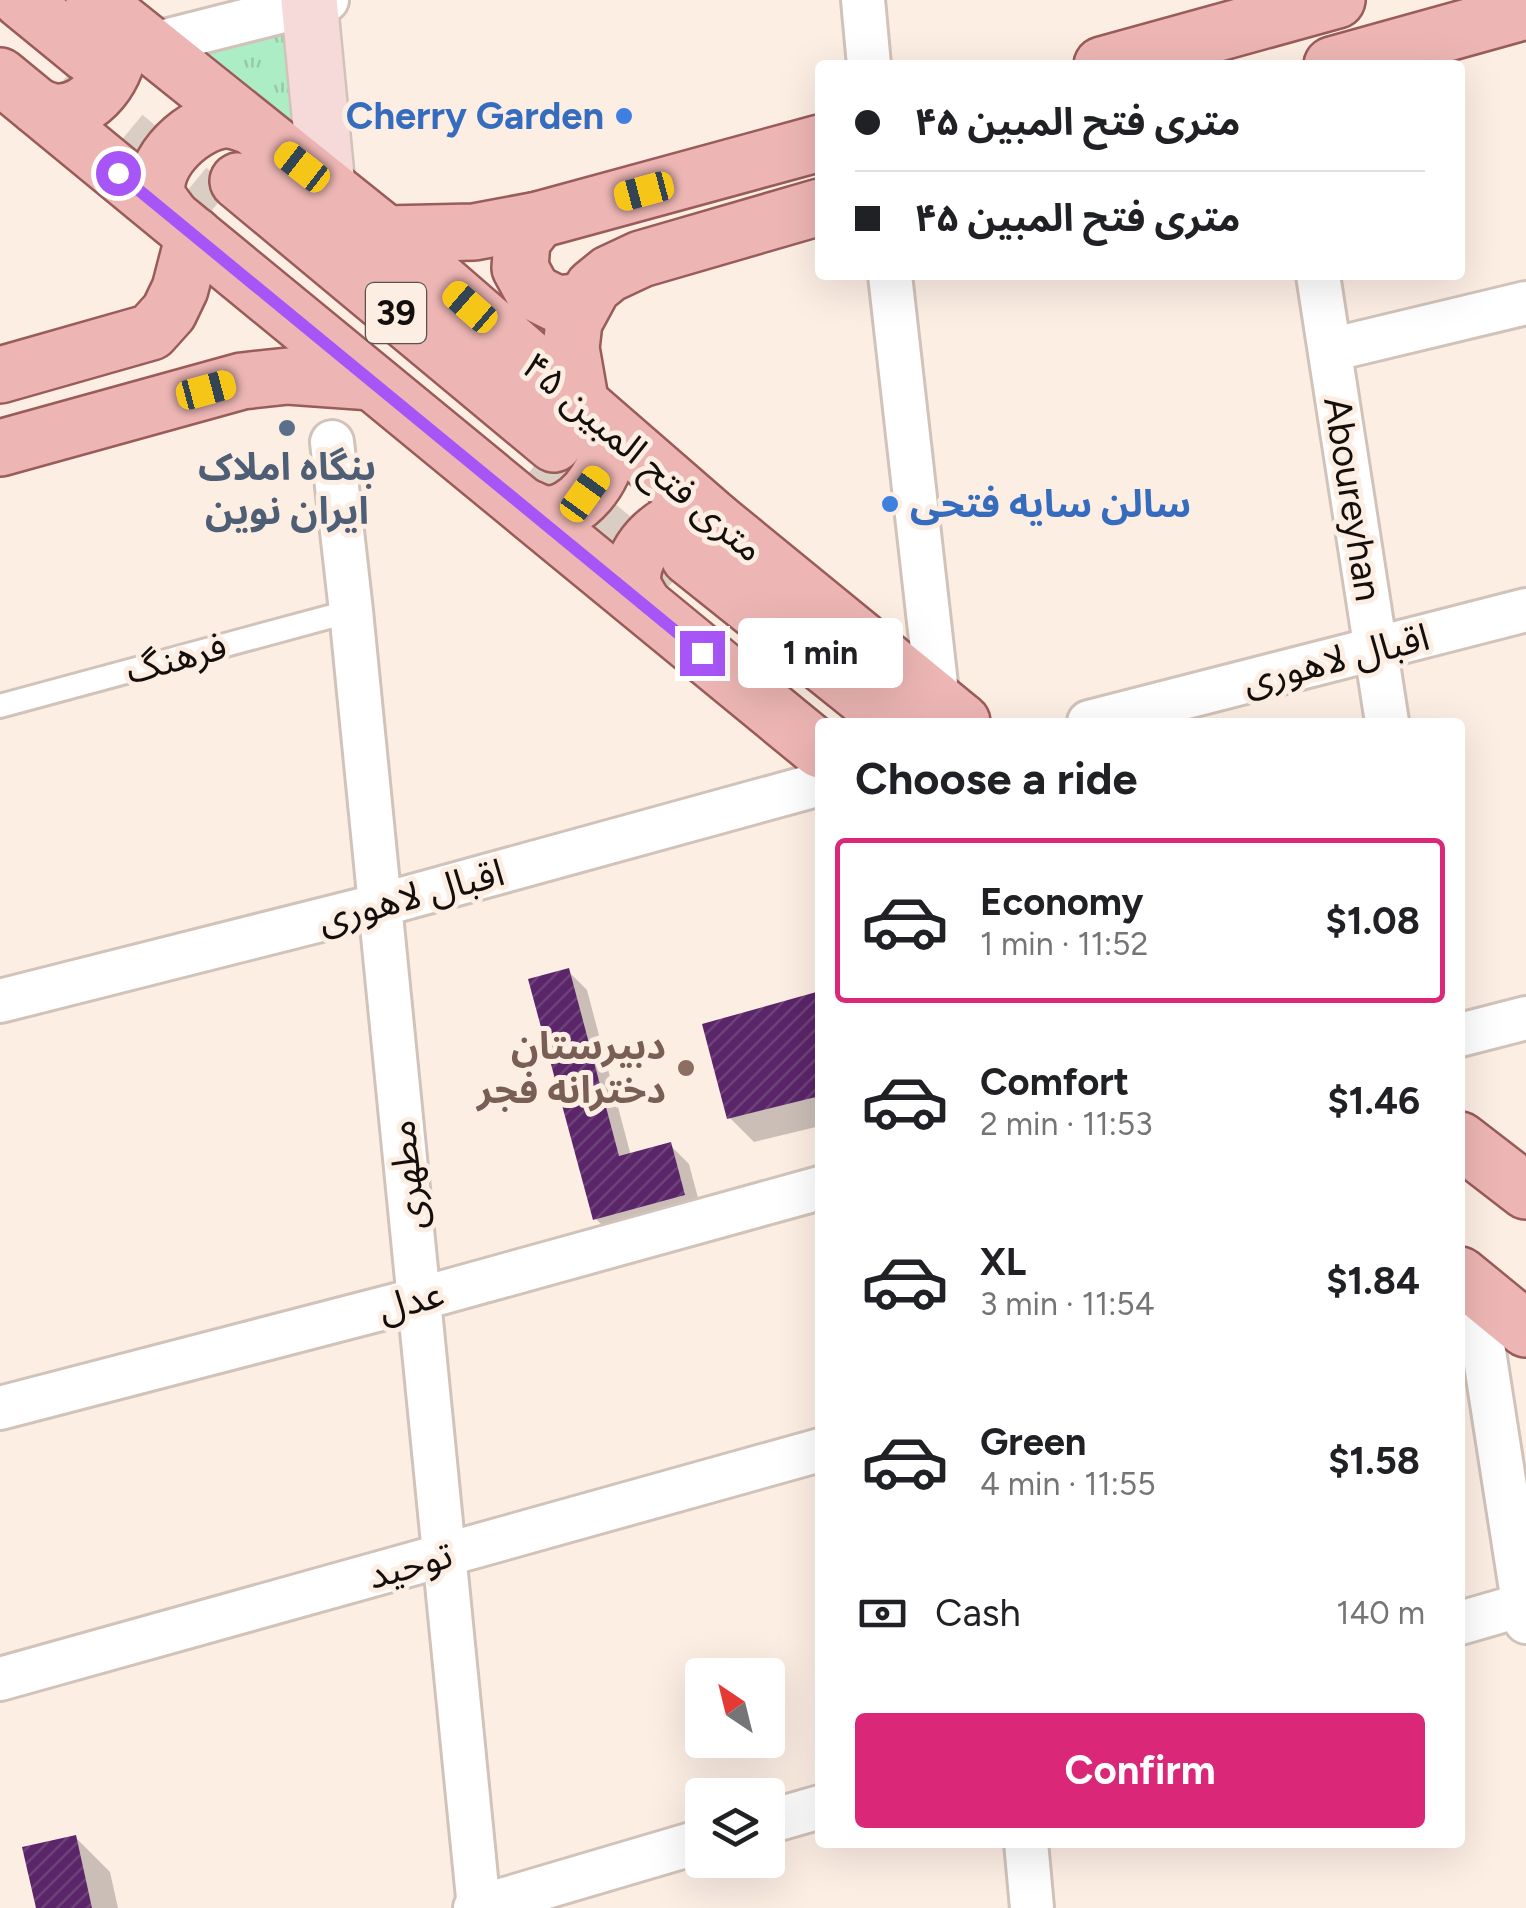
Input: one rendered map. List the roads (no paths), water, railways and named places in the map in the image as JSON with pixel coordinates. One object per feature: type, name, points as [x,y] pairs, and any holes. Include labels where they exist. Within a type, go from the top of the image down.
[{"type":"main road","name":"39","points":[[21,0],[78,55]]},
{"type":"main road","points":[[1118,60],[1283,7],[1337,0]]},
{"type":"main road","points":[[1350,60],[1526,11]]},
{"type":"main road","name":"39","points":[[0,33],[78,55]]},
{"type":"main road","name":"۴۵ متری فتح المبین","points":[[78,55],[250,126],[386,234],[559,450],[679,566],[815,743]]},
{"type":"main road","name":"۴۵ متری فتح المبین","points":[[78,55],[204,210],[372,382],[559,450],[679,566]]},
{"type":"main road","points":[[151,332],[169,312],[180,289],[204,210],[158,195],[158,179],[168,156],[184,138],[205,125],[228,120],[250,126]]},
{"type":"main road","points":[[386,234],[474,232],[538,220],[815,143]]},
{"type":"main road","points":[[559,450],[574,322],[593,288],[610,274],[642,259],[815,208]]},
{"type":"main road","name":"39","points":[[204,210],[559,450]]},
{"type":"main road","points":[[538,220],[522,241],[520,268],[533,292],[557,304],[584,301]]},
{"type":"main road","points":[[0,375],[151,332],[177,341],[190,364],[182,390],[171,399]]},
{"type":"main road","name":"39","points":[[0,448],[242,381],[288,376],[372,382]]},
{"type":"main road","name":"39","points":[[679,566],[931,716]]},
{"type":"main road","name":"39","points":[[679,566],[832,718]]},
{"type":"main road","points":[[1465,1144],[1526,1192]]},
{"type":"main road","points":[[1480,1280],[1526,1330]]},
{"type":"street","points":[[863,0],[869,60]]},
{"type":"street","points":[[78,55],[315,2],[327,188]]},
{"type":"street","points":[[890,280],[931,716]]},
{"type":"street","name":"Aboureyhan","points":[[1319,280],[1387,718]]},
{"type":"street","points":[[1330,350],[1526,303]]},
{"type":"street","name":"مطهری","points":[[332,442],[478,1908]]},
{"type":"street","name":"اقبال لاهوری","points":[[1105,718],[1526,610]]},
{"type":"street","name":"اقبال لاهوری","points":[[0,1001],[380,905],[815,785]]},
{"type":"street","points":[[1465,1035],[1526,1018]]},
{"type":"street","name":"عدل","points":[[0,1408],[419,1300],[815,1189]]},
{"type":"street","points":[[1465,1621],[1525,1610],[1480,1280]]},
{"type":"street","name":"توحید","points":[[0,1678],[815,1451]]},
{"type":"street","points":[[785,1817],[815,1808]]},
{"type":"street","points":[[478,1908],[685,1846]]},
{"type":"street","points":[[1027,1848],[1032,1908]]},
{"type":"lane","name":"فرهنگ","points":[[0,706],[351,610]]},
{"type":"tunnel","points":[[61,83],[213,209]]},
{"type":"tunnel","points":[[531,470],[670,585]]},
{"type":"place","name":"Cherry Garden","points":[[624,116]]},
{"type":"place","name":"بنگاه املاک ایران نوین","points":[[287,428]]},
{"type":"place","name":"سالن سایه فتحی","points":[[890,504]]},
{"type":"place","name":"دبیرستان دخترانه فجر","points":[[686,1068]]}]
